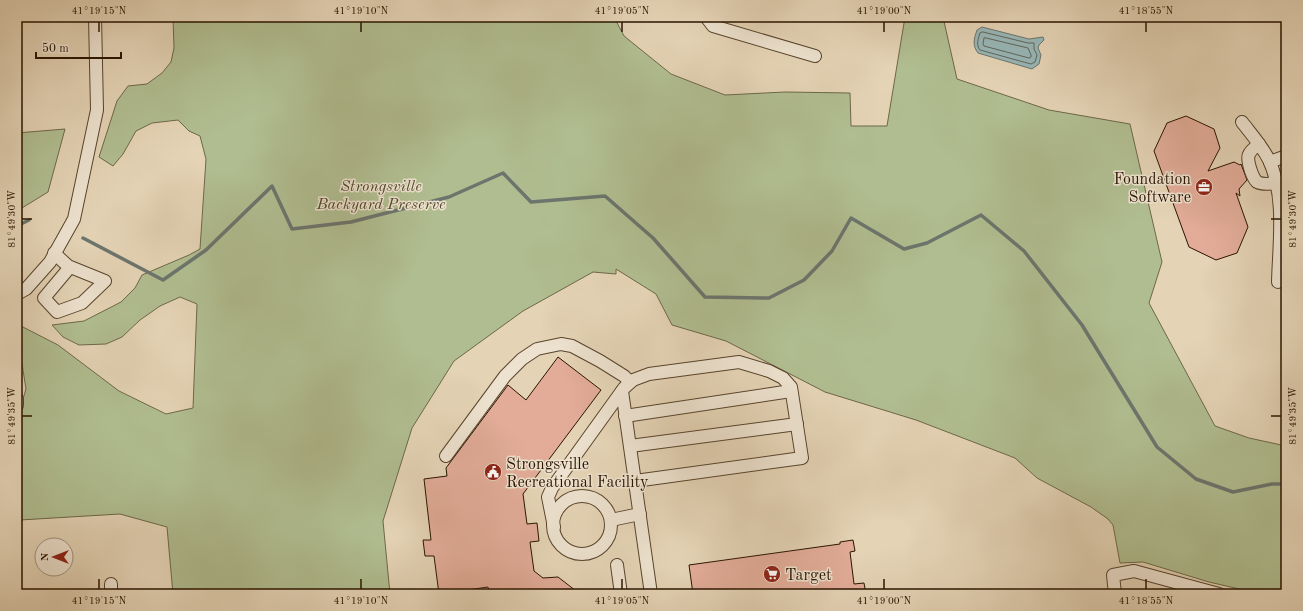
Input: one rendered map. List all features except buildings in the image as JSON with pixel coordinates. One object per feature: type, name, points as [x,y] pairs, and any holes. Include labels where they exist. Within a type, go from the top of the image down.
[{"type":"street","points":[[17,294],[26,289],[50,262],[74,218],[97,110],[95,17]]},
{"type":"street","points":[[706,17],[713,26],[815,56]]},
{"type":"street","points":[[1242,122],[1259,144],[1270,162],[1276,183],[1280,212],[1278,282]]},
{"type":"street","points":[[1259,144],[1249,154],[1248,161],[1254,178],[1262,183],[1276,183]]},
{"type":"street","points":[[1270,162],[1286,156]]},
{"type":"street","points":[[54,253],[70,267],[105,281],[82,303],[57,312],[44,298],[70,267]]},
{"type":"street","points":[[446,456],[505,376],[522,359],[537,349],[561,344],[572,346],[624,376],[626,387],[625,416],[651,594]]},
{"type":"street","points":[[554,528],[556,514],[564,503],[582,496],[589,497],[601,503],[609,514],[611,528],[606,542],[600,548],[586,554],[578,554],[564,548],[559,542],[554,528],[548,497],[552,488],[626,387],[633,380],[649,374],[739,362],[769,371],[782,378],[791,386],[802,458],[635,481]]},
{"type":"street","points":[[625,416],[791,391]]},
{"type":"street","points":[[17,399],[17,405]]},
{"type":"street","points":[[630,446],[797,424]]},
{"type":"street","points":[[611,520],[640,514]]},
{"type":"street","points":[[617,565],[621,594]]},
{"type":"street","points":[[1115,594],[1113,575],[1134,571],[1218,594]]},
{"type":"green space","name":"Strongsville Backyard Preserve","points":[[173,17],[614,17],[624,36],[671,74],[725,95],[785,92],[850,93],[851,126],[887,126],[905,17],[943,17],[957,79],[1049,110],[1130,124],[1162,262],[1149,303],[1215,426],[1249,438],[1286,446],[1286,591],[1248,591],[1209,582],[1143,562],[1120,563],[1113,525],[1108,519],[1091,507],[1037,478],[1015,458],[916,420],[825,392],[726,341],[672,325],[656,294],[616,269],[616,274],[593,272],[523,311],[454,361],[412,428],[383,521],[390,594],[173,594],[167,527],[120,514],[20,520],[17,503],[17,419],[26,389],[19,345],[19,325],[58,345],[119,391],[166,414],[193,408],[197,304],[180,297],[160,306],[140,320],[122,337],[106,344],[79,345],[63,337],[52,325],[84,321],[121,302],[135,288],[142,275],[200,249],[206,159],[200,136],[189,131],[178,120],[152,123],[136,131],[123,154],[113,166],[99,157],[117,101],[128,86],[147,84],[162,73],[171,62],[174,48]]},
{"type":"green space","points":[[65,129],[48,192],[17,211],[17,133]]},
{"type":"water","points":[[982,27],[1029,39],[1043,37],[1044,40],[1038,48],[1041,55],[1039,64],[1032,69],[978,53],[974,45],[974,39],[977,30]]},
{"type":"waterway","points":[[83,238],[163,280],[206,250],[272,186],[292,229],[351,222],[449,197],[503,173],[531,202],[605,196],[653,238],[705,297],[769,298],[804,280],[832,251],[851,218],[904,249],[927,243],[981,215],[1024,251],[1082,325],[1157,447],[1196,479],[1233,492],[1272,484],[1286,484]]},
{"type":"waterway","points":[[17,226],[29,220]]},
{"type":"place","name":"Foundation Software","points":[[1204,187]]},
{"type":"place","name":"Strongsville Recreational Facility","points":[[493,472]]},
{"type":"place","name":"Target","points":[[772,574]]}]
